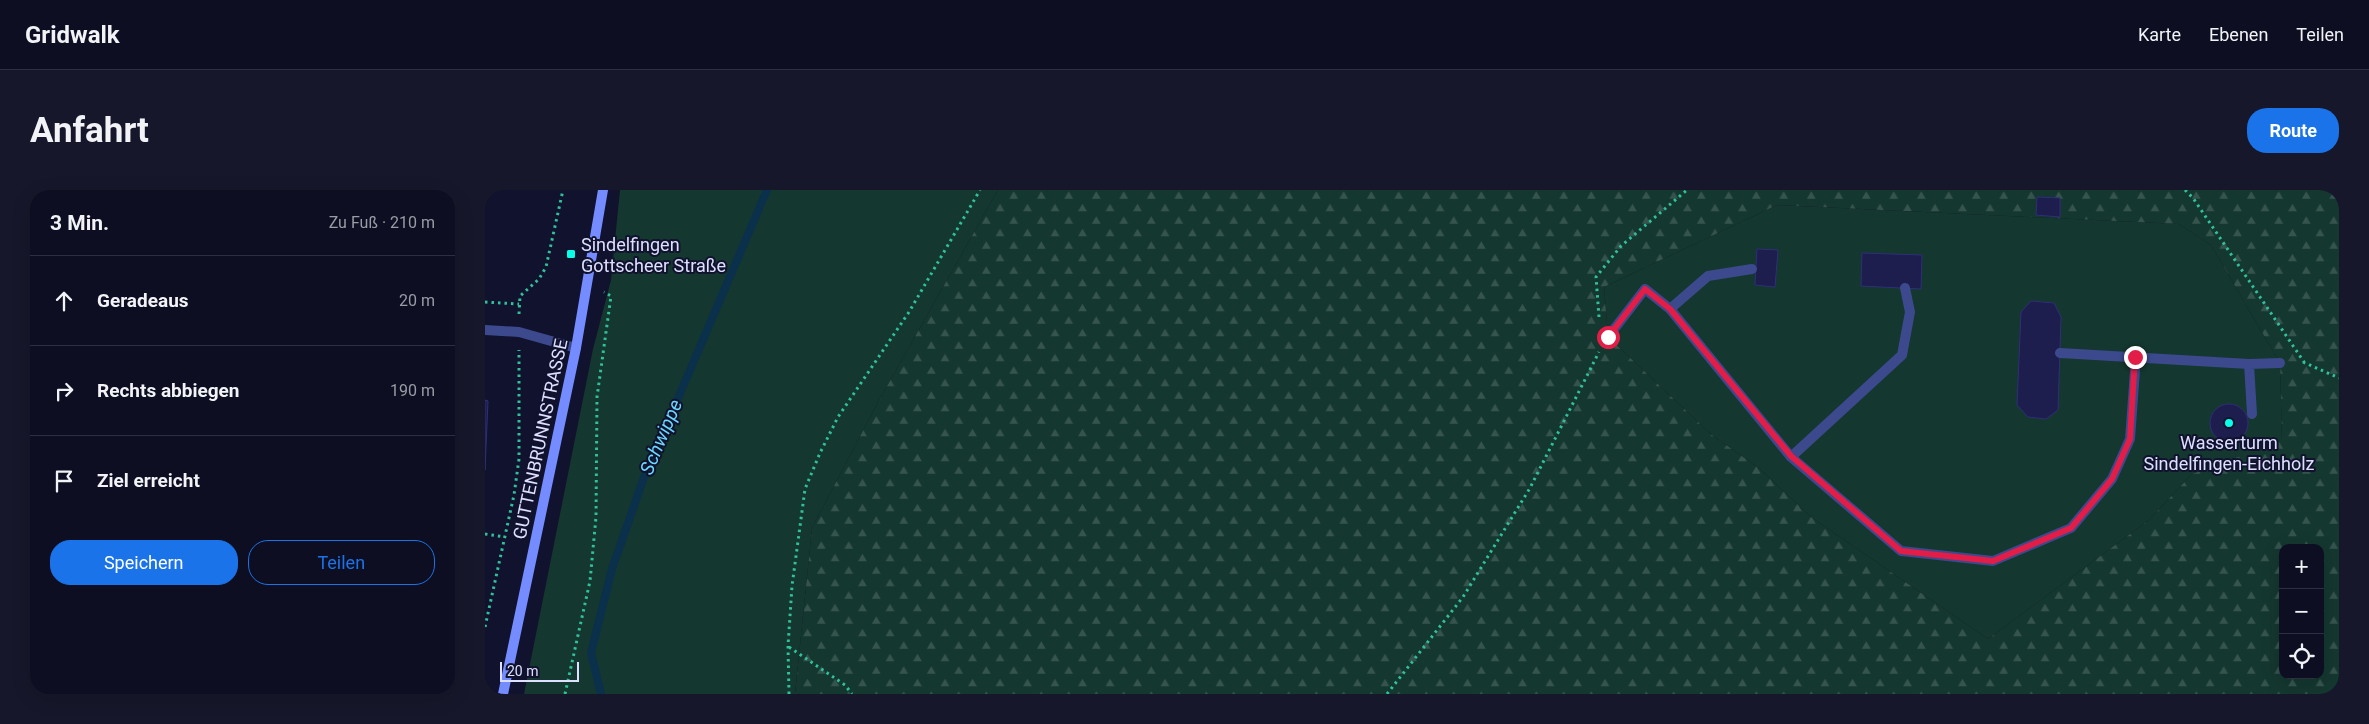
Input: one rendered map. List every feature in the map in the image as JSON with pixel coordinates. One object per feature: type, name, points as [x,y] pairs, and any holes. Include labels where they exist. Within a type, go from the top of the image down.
[{"type":"street","name":"GUTTENBRUNNSTRASSE","points":[[503,694],[576,348],[603,190]]},
{"type":"street","points":[[1670,309],[1708,276],[1752,269]]},
{"type":"street","points":[[1791,456],[1902,355],[1910,312],[1905,288]]},
{"type":"street","points":[[1608,337],[1645,289],[1670,309],[1791,456],[1901,551],[1993,561],[2071,528],[2112,479],[2130,439],[2135,357]]},
{"type":"street","points":[[485,330],[519,332],[576,348]]},
{"type":"street","points":[[2060,353],[2249,364],[2280,363]]},
{"type":"street","points":[[2249,364],[2252,414]]},
{"type":"path","points":[[485,628],[505,537],[519,459],[520,296],[539,279],[545,267],[563,190]]},
{"type":"path","points":[[789,694],[788,646],[792,586],[805,490],[820,453],[838,417],[909,312],[980,190]]},
{"type":"path","points":[[1600,326],[1595,277],[1621,246],[1687,190]]},
{"type":"path","points":[[2185,190],[2193,198],[2304,362]]},
{"type":"path","points":[[565,694],[590,581],[596,517],[597,398],[611,296],[588,286]]},
{"type":"path","points":[[485,302],[519,304]]},
{"type":"path","points":[[1387,694],[1463,597],[1530,488],[1602,346]]},
{"type":"path","points":[[2280,363],[2304,362],[2339,378]]},
{"type":"path","points":[[485,534],[505,537]]},
{"type":"path","points":[[788,646],[845,686],[852,694]]},
{"type":"green space","points":[[620,190],[998,190],[878,402],[812,528],[795,694],[524,694],[593,349],[611,280]]},
{"type":"green space","points":[[998,190],[2339,190],[2339,694],[795,694],[812,528],[878,402]],"holes":[[[1777,205],[2179,224],[2211,245],[2280,363],[2282,441],[2192,474],[2149,520],[1988,639],[1811,517],[1760,469],[1712,435],[1608,337],[1604,287]]]},
{"type":"green space","points":[[1777,205],[2179,224],[2211,245],[2280,363],[2282,442],[2192,474],[2149,520],[1988,639],[1811,517],[1760,469],[1712,435],[1608,337],[1604,287]]},
{"type":"building","points":[[2037,197],[2060,198],[2060,217],[2036,215]]},
{"type":"building","points":[[1757,249],[1778,250],[1775,287],[1755,285]]},
{"type":"building","points":[[1862,253],[1922,255],[1921,289],[1861,286]]},
{"type":"building","points":[[2031,301],[2054,303],[2061,317],[2058,410],[2046,419],[2028,417],[2017,405],[2021,312]]},
{"type":"building","points":[[485,400],[488,401],[485,470]]},
{"type":"building","name":"Wasserturm Sindelfingen-Eichholz","points":[[2229,404],[2242,410],[2248,423],[2242,436],[2229,442],[2216,436],[2210,423],[2216,410]]},
{"type":"waterway","name":"Schwippe","points":[[601,694],[591,653],[612,569],[643,480],[767,190]]},
{"type":"place","name":"Sindelfingen Gottscheer Straße","points":[[571,254]]},
{"type":"place","name":"Wasserturm Sindelfingen-Eichholz","points":[[2229,423]]},
{"type":"route","points":[[1608,337],[1645,289],[1670,309],[1791,456],[1901,551],[1993,561],[2071,528],[2112,479],[2130,439],[2135,357]]}]
